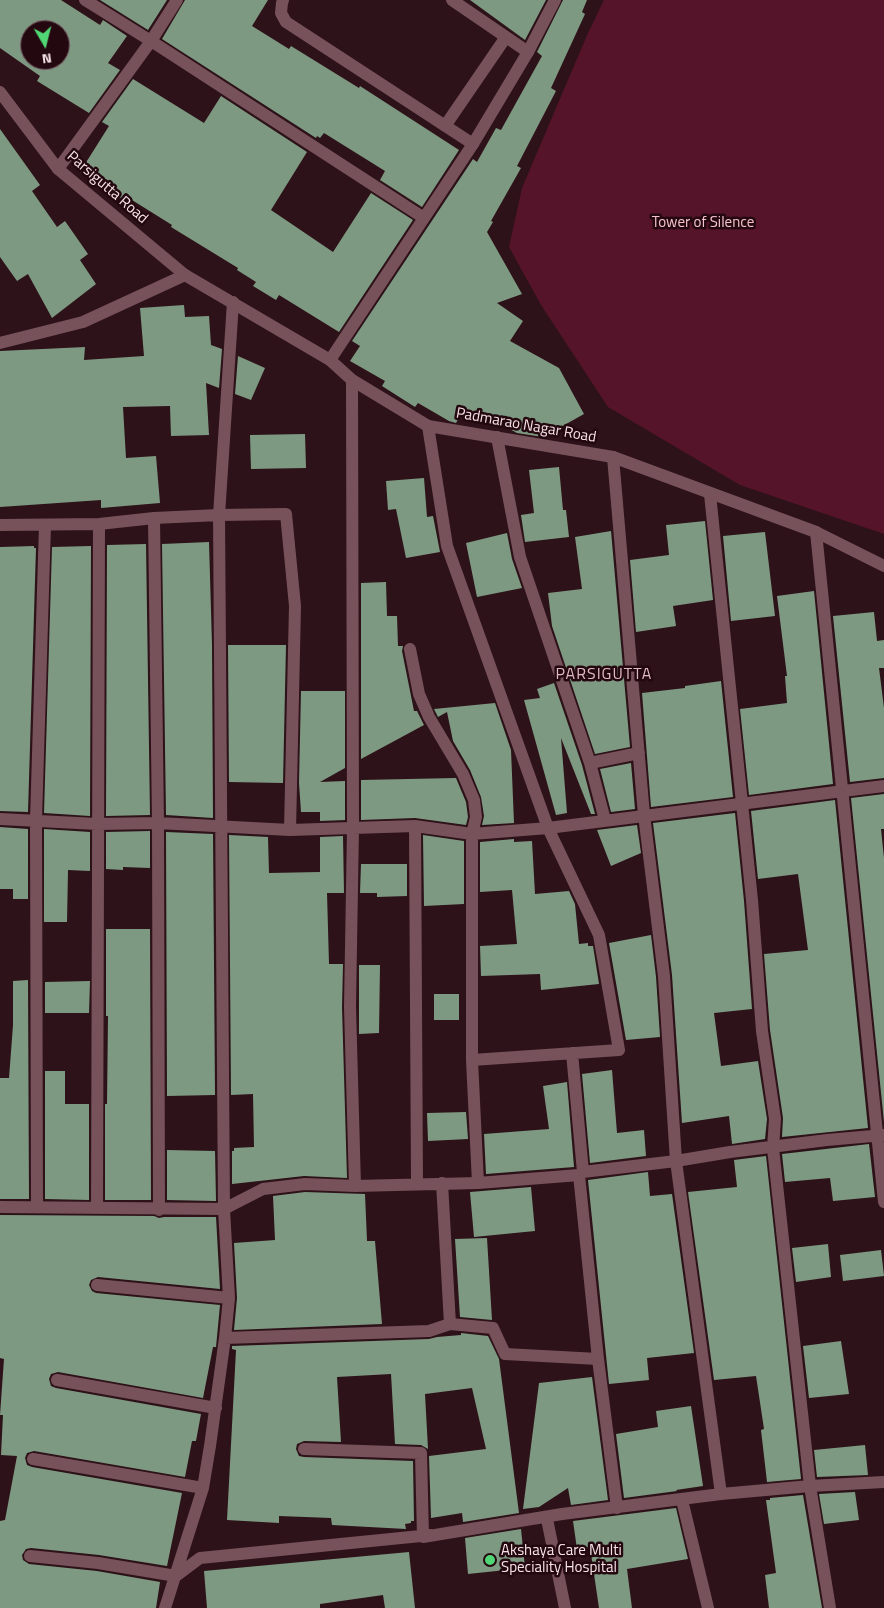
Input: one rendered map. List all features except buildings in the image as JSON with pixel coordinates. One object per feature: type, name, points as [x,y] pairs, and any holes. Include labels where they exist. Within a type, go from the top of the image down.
[{"type":"street","points":[[85,0],[424,218]]},
{"type":"street","points":[[58,169],[151,41],[177,0]]},
{"type":"street","points":[[283,0],[281,13],[286,22],[473,144]]},
{"type":"street","points":[[452,0],[528,52]]},
{"type":"street","points":[[330,360],[473,144],[528,52],[555,0]]},
{"type":"street","points":[[446,126],[506,36]]},
{"type":"street","name":"Parsigutta Road","points":[[0,92],[58,169],[186,275]]},
{"type":"street","points":[[0,342],[83,322],[186,275]]},
{"type":"street","name":"Padmarao Nagar Road","points":[[186,275],[330,360],[352,380],[428,426],[613,457],[816,532],[884,566]]},
{"type":"street","points":[[165,1608],[202,1488],[216,1408],[229,1298],[224,1209],[219,515],[233,302]]},
{"type":"street","points":[[352,380],[350,1007],[354,1186]]},
{"type":"street","points":[[428,426],[447,546],[548,828],[599,935],[619,1050],[472,1060]]},
{"type":"street","points":[[497,437],[520,557],[590,763],[605,820]]},
{"type":"street","points":[[613,457],[644,815],[664,976],[676,1161],[721,1494]]},
{"type":"street","points":[[710,494],[752,900],[762,1031],[775,1119],[773,1148],[810,1486],[830,1608]]},
{"type":"street","points":[[0,525],[99,524],[154,518],[286,514],[295,606],[290,830]]},
{"type":"street","points":[[154,518],[158,822],[159,1210]]},
{"type":"street","points":[[97,1208],[99,524]]},
{"type":"street","points":[[37,1207],[36,820],[45,525]]},
{"type":"street","points":[[816,532],[880,1135],[884,1202]]},
{"type":"street","points":[[410,649],[418,694],[429,717],[464,774],[474,800],[476,817],[472,834],[472,1060],[478,1183]]},
{"type":"street","points":[[590,763],[639,753]]},
{"type":"street","points":[[0,819],[98,824],[158,822],[290,830],[415,826],[472,834],[548,828],[884,786]]},
{"type":"street","points":[[415,826],[417,1184]]},
{"type":"street","points":[[572,1053],[598,1359],[617,1508]]},
{"type":"street","points":[[0,1206],[159,1210],[224,1209],[262,1189],[305,1184],[354,1186],[478,1183],[581,1173],[730,1152],[880,1135]]},
{"type":"street","points":[[442,1184],[450,1324]]},
{"type":"street","points":[[97,1285],[229,1298]]},
{"type":"street","points":[[225,1338],[429,1331],[450,1324],[493,1328],[505,1354],[598,1359]]},
{"type":"street","points":[[57,1380],[216,1408]]},
{"type":"street","points":[[304,1448],[421,1453],[423,1537]]},
{"type":"street","points":[[32,1459],[202,1488]]},
{"type":"street","points":[[423,1537],[562,1514],[721,1494],[884,1482]]},
{"type":"street","points":[[682,1500],[708,1608]]},
{"type":"street","points":[[30,1556],[98,1562],[176,1576],[200,1558],[423,1537],[548,1519],[562,1514]]},
{"type":"street","points":[[548,1519],[564,1608]]},
{"type":"green space","name":"Tower of Silence","points":[[604,0],[884,0],[884,534],[740,485],[608,407],[541,305],[509,247],[522,188]]},
{"type":"place","name":"Akshaya Care Multi Speciality Hospital","points":[[490,1560]]},
{"type":"district","name":"PARSIGUTTA","points":[[604,675]]}]
